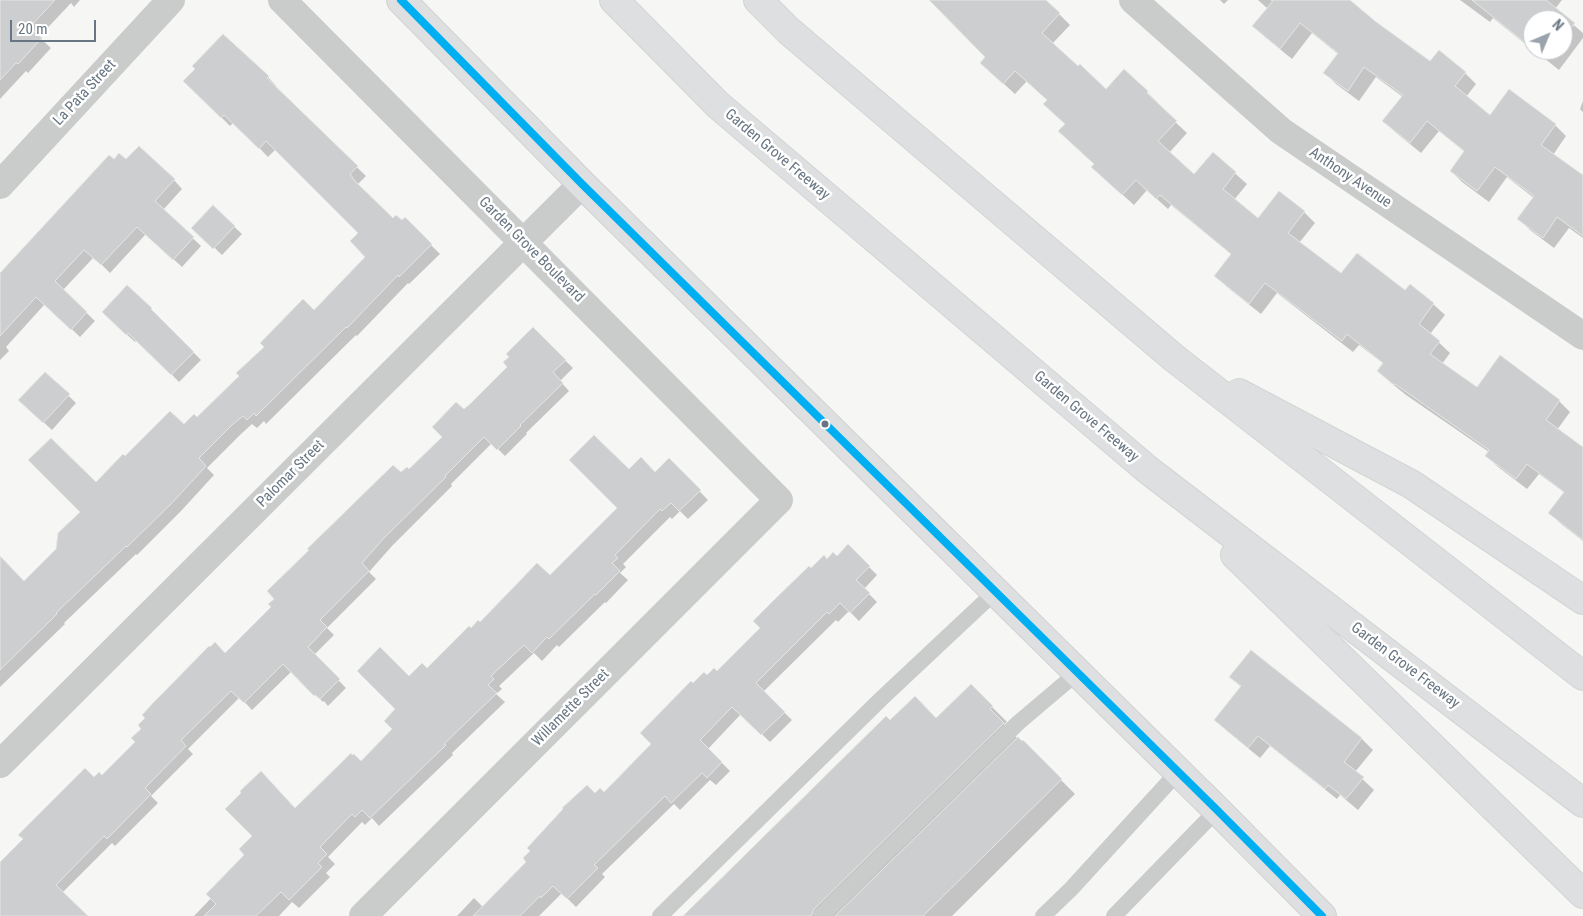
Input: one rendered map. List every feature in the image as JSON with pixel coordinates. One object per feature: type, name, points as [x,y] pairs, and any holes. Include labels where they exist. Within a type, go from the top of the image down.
[{"type":"main road","points":[[401,0],[582,184],[1217,810],[1322,916]]},
{"type":"main road","name":"Garden Grove Freeway","points":[[614,0],[718,105],[1148,470],[1583,803]]},
{"type":"main road","points":[[758,0],[789,31],[1174,358],[1583,676]]},
{"type":"main road","points":[[1174,358],[1411,484],[1583,600]]},
{"type":"main road","points":[[1148,470],[1583,894]]},
{"type":"street","name":"La Pata Street","points":[[0,185],[171,0]]},
{"type":"street","name":"Garden Grove Boulevard","points":[[282,0],[779,500]]},
{"type":"street","name":"Anthony Avenue","points":[[1133,0],[1281,131],[1583,336]]},
{"type":"street","name":"Palomar Street","points":[[0,764],[582,184]]},
{"type":"street","name":"Willamette Street","points":[[363,916],[779,500]]},
{"type":"lane","points":[[660,916],[882,698],[995,592]]},
{"type":"lane","points":[[821,916],[1018,723],[1077,673]]},
{"type":"lane","points":[[1043,916],[1178,772]]},
{"type":"lane","points":[[1114,916],[1217,810]]},
{"type":"building","points":[[0,0],[55,0],[30,27],[42,38],[0,80]]},
{"type":"building","points":[[929,0],[1046,0],[1060,13],[1042,33],[1078,66],[1080,64],[1106,89],[1124,69],[1148,91],[1147,93],[1177,121],[1158,141],[1194,174],[1213,152],[1236,172],[1223,189],[1258,218],[1279,191],[1305,211],[1288,233],[1341,273],[1357,253],[1405,290],[1410,284],[1434,303],[1419,324],[1440,341],[1430,354],[1477,387],[1500,355],[1560,400],[1546,420],[1583,447],[1583,540],[1548,513],[1564,492],[1527,464],[1516,479],[1485,456],[1489,450],[1394,385],[1377,371],[1383,363],[1347,334],[1342,341],[1265,283],[1249,304],[1214,276],[1231,254],[1160,195],[1156,199],[1136,180],[1122,195],[1091,167],[1094,164],[1058,131],[1065,124],[1043,104],[1047,100],[1015,71],[1003,84],[980,63],[985,57]]},
{"type":"building","points":[[1271,0],[1350,0],[1375,21],[1430,61],[1439,50],[1466,72],[1455,86],[1490,115],[1509,89],[1556,124],[1541,145],[1583,175],[1583,236],[1557,217],[1543,238],[1517,219],[1534,196],[1495,167],[1477,191],[1450,171],[1464,151],[1427,121],[1410,143],[1382,121],[1403,95],[1364,67],[1348,91],[1323,73],[1338,53],[1300,23],[1280,49],[1252,26],[1273,1]]},
{"type":"building","points":[[1472,0],[1546,0],[1559,10],[1523,10],[1523,41]]},
{"type":"building","points":[[223,34],[269,76],[267,78],[358,166],[350,174],[355,181],[393,218],[396,215],[402,220],[405,217],[432,244],[399,277],[398,275],[347,328],[256,416],[254,413],[247,420],[243,416],[232,425],[199,458],[206,466],[172,503],[56,613],[0,670],[0,556],[24,581],[56,549],[58,533],[80,512],[28,460],[51,438],[96,482],[123,454],[125,456],[170,411],[184,424],[194,414],[197,417],[239,376],[236,373],[264,347],[260,343],[303,299],[314,310],[365,257],[350,241],[358,233],[266,141],[259,149],[224,115],[221,118],[183,81],[195,69],[192,66]]},
{"type":"building","points":[[139,146],[175,179],[155,201],[194,237],[173,260],[137,227],[101,265],[84,250],[55,281],[87,312],[71,330],[36,297],[0,336],[0,273],[109,155],[114,159],[119,153],[126,159]]},
{"type":"building","points":[[213,205],[235,226],[213,249],[191,228]]},
{"type":"building","points":[[127,285],[194,352],[171,375],[128,333],[126,335],[102,312]]},
{"type":"building","points":[[533,327],[566,360],[553,372],[563,383],[497,450],[484,437],[384,538],[362,563],[369,571],[320,620],[327,627],[308,647],[340,679],[320,699],[314,696],[283,664],[244,703],[231,691],[181,740],[186,746],[145,788],[151,794],[107,839],[104,836],[56,885],[88,916],[0,916],[0,862],[23,839],[18,835],[85,768],[94,777],[99,772],[102,775],[135,742],[131,738],[141,729],[138,725],[145,718],[142,715],[153,703],[209,646],[215,642],[225,653],[271,607],[268,604],[274,599],[267,591],[393,465],[401,472],[407,467],[409,469],[442,437],[432,427],[456,402],[464,409],[470,404],[507,367],[503,362],[509,357],[506,354]]},
{"type":"building","points":[[45,372],[70,394],[43,423],[18,400]]},
{"type":"building","points":[[594,435],[629,469],[641,457],[655,472],[669,458],[701,490],[679,511],[671,503],[662,511],[660,509],[615,555],[618,558],[612,563],[620,571],[596,595],[549,639],[547,637],[532,653],[524,645],[491,676],[494,679],[488,685],[497,693],[370,818],[362,810],[355,817],[352,814],[320,847],[327,854],[318,863],[322,867],[289,900],[281,892],[256,916],[204,916],[216,904],[206,894],[244,855],[239,849],[252,836],[225,809],[241,793],[240,791],[261,771],[295,808],[351,753],[361,761],[392,729],[384,721],[395,709],[357,671],[380,647],[409,676],[422,663],[427,668],[469,626],[471,628],[478,620],[480,622],[537,563],[550,575],[617,508],[569,460]]},
{"type":"building","points":[[848,544],[870,566],[856,580],[870,593],[850,613],[840,603],[829,614],[827,612],[756,683],[785,712],[761,735],[732,707],[700,740],[722,762],[707,778],[702,773],[671,803],[665,796],[594,865],[598,868],[567,899],[553,886],[520,916],[473,916],[526,862],[523,858],[530,851],[527,848],[562,808],[587,785],[595,793],[600,788],[604,792],[651,744],[640,733],[691,681],[693,683],[704,672],[707,675],[714,668],[717,671],[760,628],[753,621],[809,566],[811,568],[824,555],[827,559],[833,552],[837,556]]},
{"type":"building","points":[[1251,650],[1362,738],[1344,762],[1364,777],[1346,799],[1328,785],[1325,789],[1258,736],[1248,748],[1214,720],[1241,686],[1229,677]]},
{"type":"building","points":[[971,684],[993,706],[990,709],[1004,723],[814,909],[811,916],[683,916],[886,716],[890,720],[915,696],[936,718]]},
{"type":"building","points":[[1018,737],[1062,779],[923,916],[835,916]]},
{"type":"transit line","points":[[401,0],[582,184],[1217,810],[1322,916]]}]
